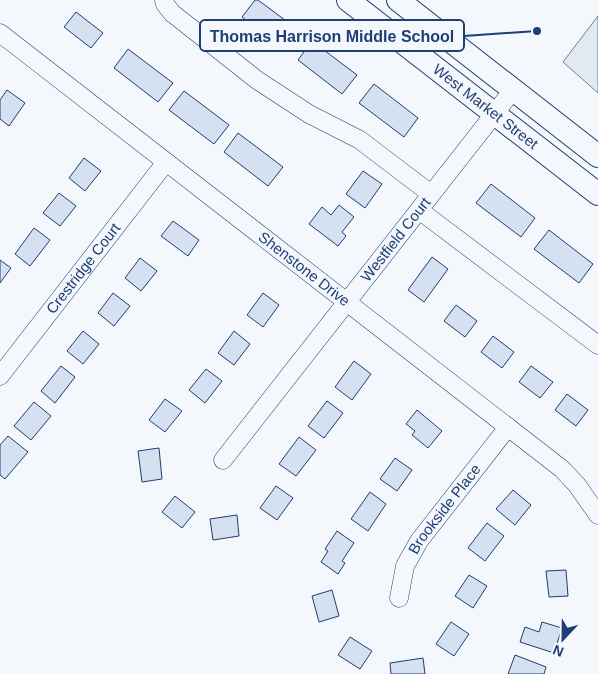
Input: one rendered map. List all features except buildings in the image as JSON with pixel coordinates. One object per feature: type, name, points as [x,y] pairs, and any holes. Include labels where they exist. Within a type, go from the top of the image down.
[{"type":"main road","name":"West Market Street","points":[[348,0],[598,194]]},
{"type":"main road","name":"West Market Street","points":[[398,0],[598,156]]},
{"type":"street","points":[[164,0],[172,14],[257,80],[309,114],[360,140],[431,194]]},
{"type":"street","name":"Shenstone Drive","points":[[0,33],[562,469],[577,485],[598,515]]},
{"type":"street","name":"Westfield Court","points":[[224,460],[513,90]]},
{"type":"street","name":"Crestridge Court","points":[[0,376],[166,162]]},
{"type":"street","points":[[419,210],[598,345]]},
{"type":"street","name":"Brookside Place","points":[[399,598],[405,566],[419,541],[508,427]]},
{"type":"shaded area","points":[[598,16],[598,93],[563,62]]},
{"type":"place","name":"Thomas Harrison Middle School","points":[[537,31]]}]
